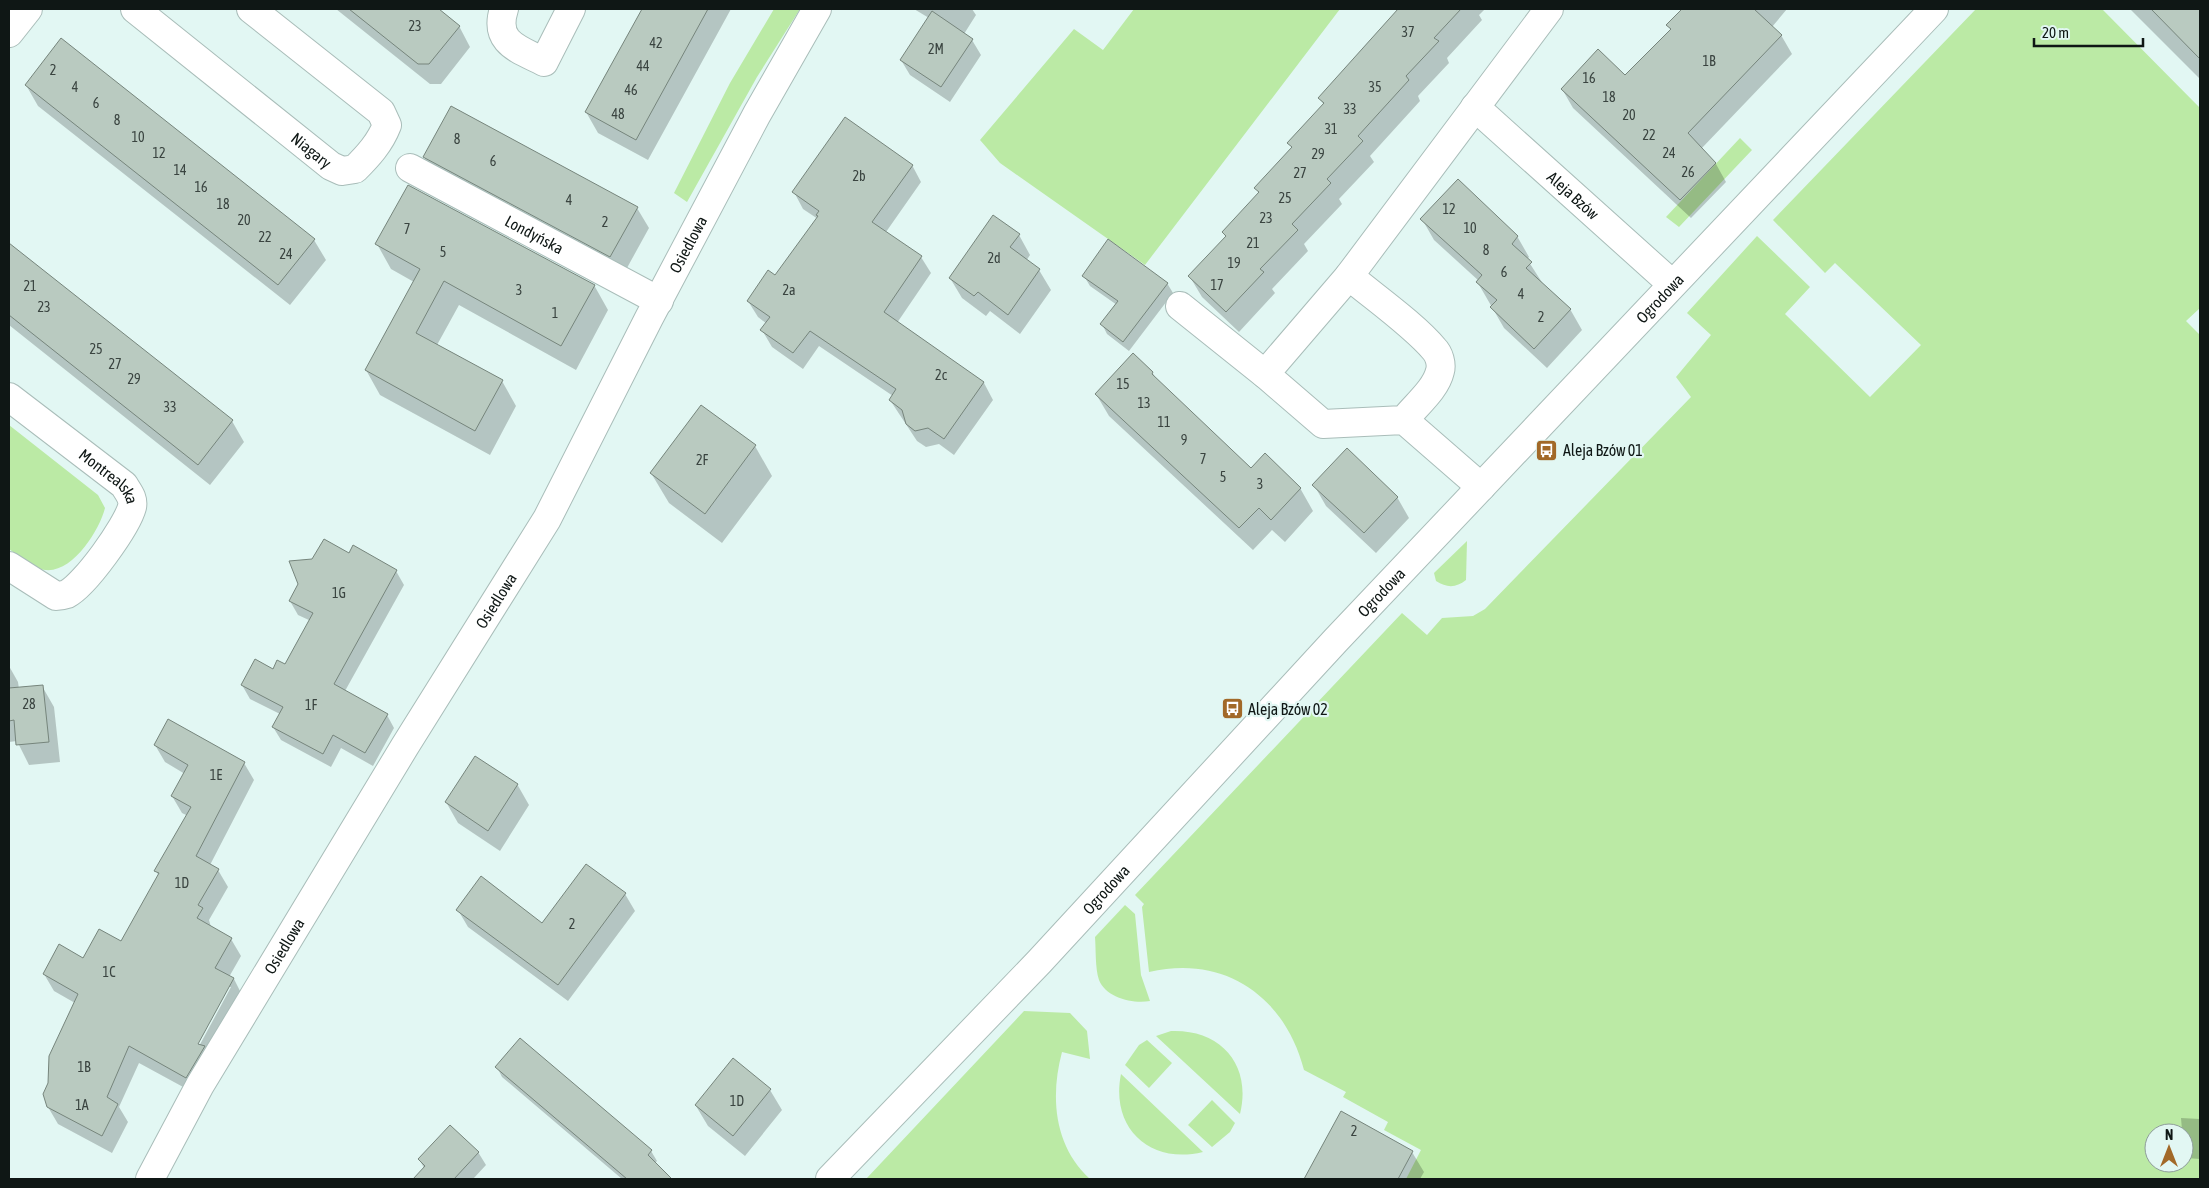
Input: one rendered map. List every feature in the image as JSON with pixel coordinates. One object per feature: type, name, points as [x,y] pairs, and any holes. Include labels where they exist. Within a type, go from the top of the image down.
[{"type":"street","points":[[9,33],[28,9]]},
{"type":"street","name":"Niagary","points":[[135,9],[331,166],[342,171],[355,170],[371,153],[383,135],[387,125],[382,112],[251,9]]},
{"type":"street","points":[[504,9],[500,24],[502,35],[511,46],[544,62],[571,9]]},
{"type":"street","name":"Osiedlowa","points":[[150,1179],[200,1085],[405,746],[547,519],[757,114],[817,9]]},
{"type":"street","points":[[1265,374],[1349,276],[1549,9]]},
{"type":"street","name":"Ogrodowa","points":[[830,1179],[1039,962],[1343,632],[1934,9]]},
{"type":"street","name":"Aleja Bzów","points":[[1475,107],[1672,284]]},
{"type":"street","name":"Londyńska","points":[[410,168],[659,301]]},
{"type":"street","points":[[1349,276],[1413,330],[1434,349],[1439,357],[1441,368],[1437,381],[1404,420]]},
{"type":"street","points":[[1180,306],[1265,374],[1323,424],[1404,420],[1481,487]]},
{"type":"street","name":"Montrealska","points":[[9,397],[124,485],[132,499],[132,506],[123,528],[82,581],[67,594],[56,596],[9,566]]},
{"type":"green space","points":[[774,9],[800,9],[757,77],[687,202],[674,193],[730,83]]},
{"type":"green space","points":[[1134,9],[1340,9],[1145,265],[1000,163],[980,140],[1074,29],[1103,50]]},
{"type":"green space","points":[[1976,9],[2102,9],[2200,108],[2200,308],[2186,321],[2200,335],[2200,1179],[1406,1179],[1421,1150],[1384,1130],[1388,1122],[1343,1097],[1346,1092],[1304,1070],[1295,1044],[1282,1021],[1267,1002],[1248,987],[1226,976],[1203,969],[1177,968],[1149,972],[1142,907],[1144,904],[1135,895],[1402,613],[1427,635],[1442,618],[1473,616],[1485,609],[1691,397],[1676,377],[1711,335],[1687,313],[1757,236],[1810,287],[1785,314],[1870,397],[1921,345],[1835,263],[1825,273],[1773,220]]},
{"type":"green space","points":[[1740,138],[1752,150],[1679,227],[1666,217]]},
{"type":"green space","points":[[9,425],[98,495],[105,508],[102,518],[89,541],[71,561],[60,567],[49,570],[38,568],[9,549]]},
{"type":"green space","points":[[1467,541],[1466,580],[1459,585],[1451,586],[1436,581],[1434,573]]},
{"type":"green space","points":[[1125,905],[1135,914],[1141,975],[1150,1001],[1136,1002],[1121,998],[1108,991],[1099,980],[1096,964],[1095,937]]},
{"type":"green space","points":[[1024,1011],[1070,1013],[1087,1031],[1090,1059],[1062,1052],[1056,1086],[1056,1103],[1062,1136],[1069,1152],[1090,1179],[866,1179]]},
{"type":"green space","points":[[1171,1031],[1189,1032],[1205,1036],[1218,1043],[1229,1053],[1237,1066],[1241,1080],[1243,1096],[1240,1114],[1156,1036]]},
{"type":"green space","points":[[1147,1040],[1172,1063],[1149,1088],[1125,1065],[1139,1045]]},
{"type":"green space","points":[[1121,1074],[1203,1152],[1184,1155],[1166,1153],[1151,1147],[1138,1138],[1128,1126],[1122,1111],[1119,1093]]},
{"type":"green space","points":[[1212,1100],[1235,1123],[1230,1132],[1212,1147],[1188,1125]]},
{"type":"building","points":[[349,9],[439,9],[460,26],[429,64],[418,64]]},
{"type":"building","points":[[642,9],[708,9],[636,140],[585,112]]},
{"type":"building","points":[[1398,9],[1461,9],[1434,38],[1439,41],[1406,76],[1409,80],[1358,136],[1363,141],[1327,179],[1331,183],[1292,224],[1298,230],[1260,269],[1264,272],[1226,312],[1188,276],[1226,236],[1222,232],[1259,192],[1254,188],[1292,147],[1287,143],[1324,103],[1318,98]]},
{"type":"building","points":[[1682,9],[1754,9],[1782,35],[1688,133],[1716,163],[1680,200],[1561,89],[1598,49],[1625,75],[1671,29],[1666,25]]},
{"type":"building","points":[[2151,9],[2200,9],[2200,59]]},
{"type":"building","points":[[932,11],[973,39],[941,87],[900,60]]},
{"type":"building","points":[[61,38],[315,239],[278,285],[25,85]]},
{"type":"building","points":[[451,106],[638,207],[610,257],[423,157]]},
{"type":"building","points":[[845,117],[913,165],[872,222],[922,256],[884,312],[984,382],[944,439],[928,428],[915,431],[906,424],[902,410],[889,400],[896,389],[810,331],[793,353],[760,330],[770,317],[747,301],[768,270],[775,275],[818,216],[816,215],[819,211],[792,192]]},
{"type":"building","points":[[1458,179],[1518,236],[1512,244],[1532,262],[1526,268],[1571,309],[1534,349],[1490,307],[1497,300],[1476,282],[1482,275],[1420,219]]},
{"type":"building","points":[[408,185],[595,285],[561,346],[444,281],[416,333],[503,380],[475,431],[365,370],[420,269],[375,244]]},
{"type":"building","points":[[993,215],[1020,234],[1010,247],[1040,269],[1008,315],[978,292],[974,296],[949,278]]},
{"type":"building","points":[[1108,239],[1168,283],[1123,342],[1100,324],[1118,301],[1082,276]]},
{"type":"building","points":[[9,243],[233,420],[198,465],[9,315]]},
{"type":"building","points":[[1133,353],[1153,372],[1152,374],[1251,468],[1265,453],[1301,488],[1271,520],[1259,508],[1239,528],[1095,394]]},
{"type":"building","points":[[701,405],[756,445],[705,514],[650,473]]},
{"type":"building","points":[[1347,448],[1398,497],[1364,533],[1312,485]]},
{"type":"building","points":[[324,539],[349,553],[353,545],[397,570],[334,684],[388,714],[365,753],[333,735],[323,754],[272,727],[283,707],[241,685],[255,659],[273,669],[277,660],[285,664],[313,613],[289,601],[298,584],[289,561],[312,559]]},
{"type":"building","points":[[43,685],[49,742],[16,745],[14,720],[9,721],[9,688]]},
{"type":"building","points":[[168,719],[245,762],[196,856],[219,869],[198,905],[203,908],[197,918],[232,938],[215,968],[234,978],[198,1044],[205,1046],[186,1078],[129,1046],[107,1097],[118,1104],[102,1136],[47,1107],[43,1094],[48,1083],[49,1056],[78,994],[43,974],[59,944],[83,958],[99,929],[121,941],[159,873],[154,871],[191,807],[171,796],[188,765],[154,745]]},
{"type":"building","points":[[475,756],[518,784],[488,831],[445,802]]},
{"type":"building","points":[[586,864],[626,893],[558,985],[456,910],[481,876],[542,923]]},
{"type":"building","points":[[520,1038],[652,1150],[648,1155],[672,1179],[627,1179],[495,1067]]},
{"type":"building","points":[[733,1058],[771,1089],[733,1136],[695,1105]]},
{"type":"building","points":[[1341,1111],[1413,1151],[1398,1179],[1304,1179]]},
{"type":"building","points":[[450,1125],[479,1152],[454,1179],[413,1179],[425,1166],[418,1159]]},
{"type":"place","name":"Aleja Bzów 01","points":[[1547,450]]},
{"type":"place","name":"Aleja Bzów 02","points":[[1232,709]]}]
